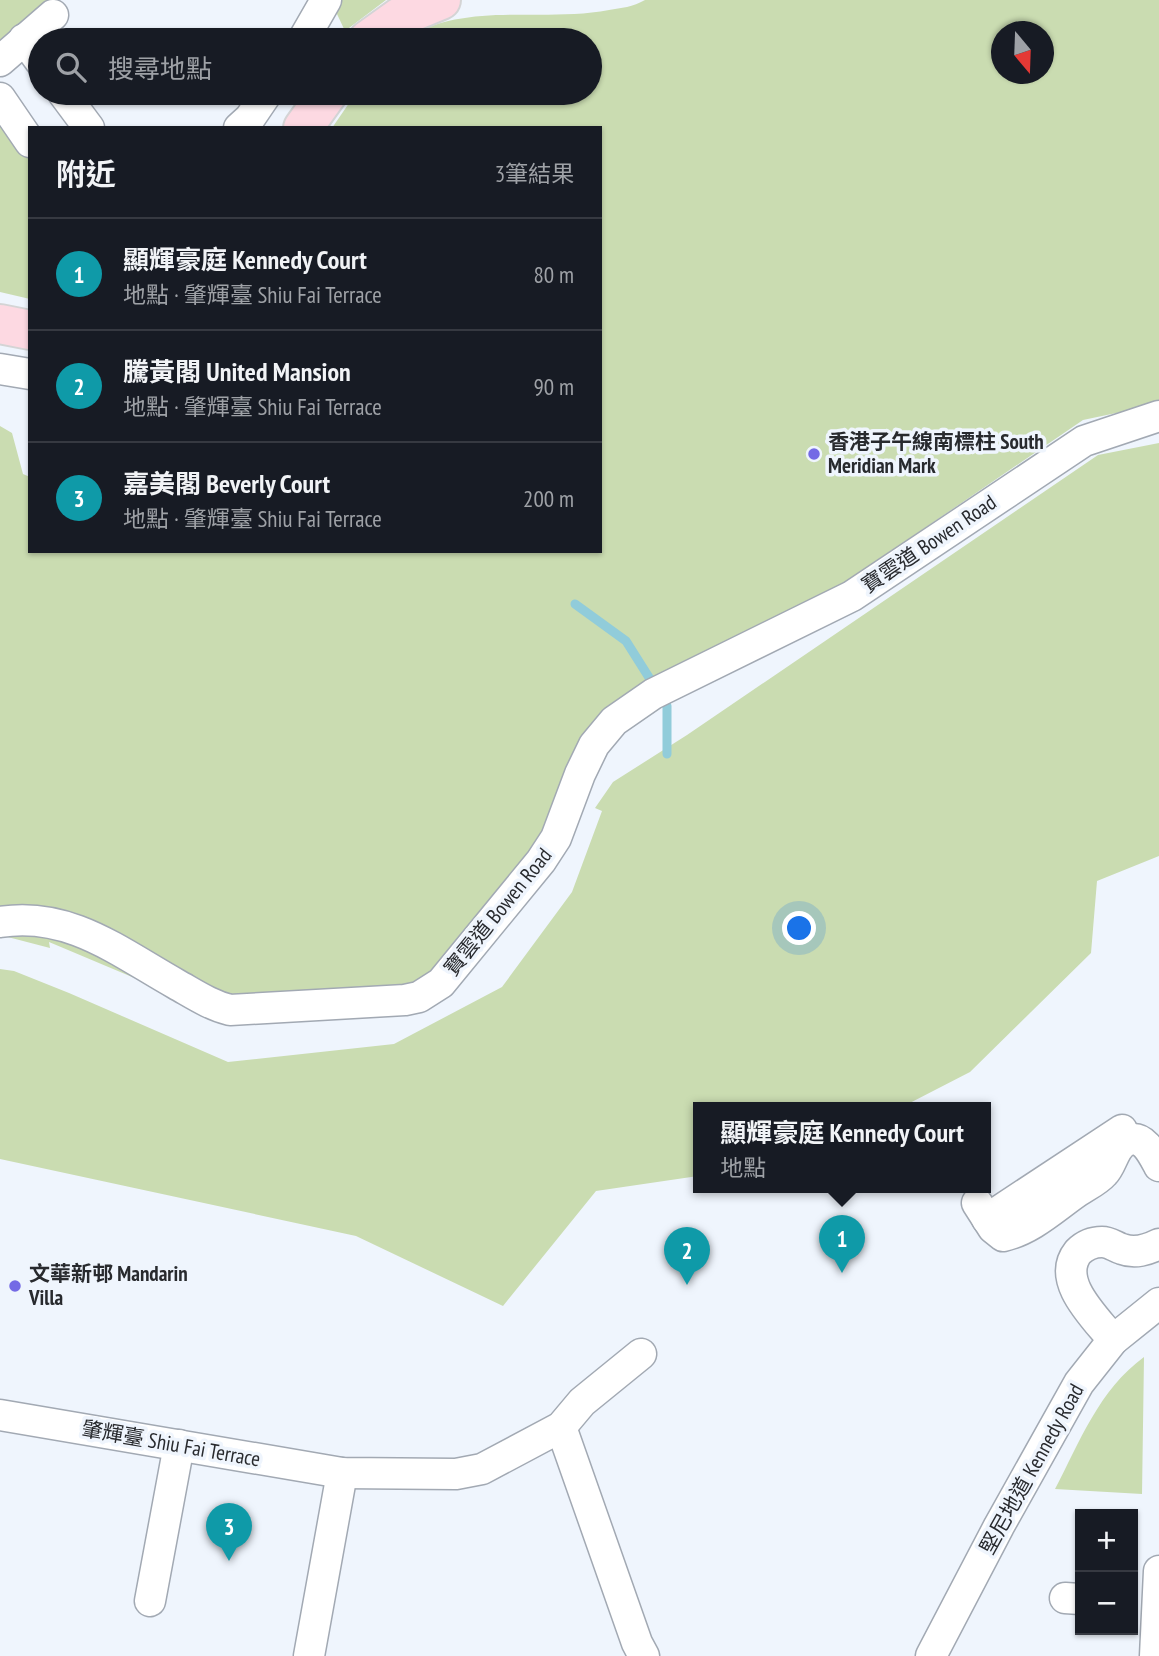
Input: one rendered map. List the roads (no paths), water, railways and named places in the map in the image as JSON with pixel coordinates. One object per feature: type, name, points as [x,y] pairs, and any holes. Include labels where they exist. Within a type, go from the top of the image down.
[{"type":"main road","points":[[385,28],[418,4]]},
{"type":"main road","points":[[304,126],[319,105]]},
{"type":"main road","points":[[0,324],[28,330]]},
{"type":"street","points":[[310,28],[326,0]]},
{"type":"street","points":[[45,28],[53,15]]},
{"type":"street","points":[[0,61],[28,51]]},
{"type":"street","points":[[0,99],[28,139]]},
{"type":"street","points":[[72,105],[88,126]]},
{"type":"street","points":[[241,126],[259,105]]},
{"type":"street","points":[[0,369],[28,373]]},
{"type":"street","name":"寶雲道 Bowen Road","points":[[0,922],[38,920],[75,928],[203,1000],[230,1010],[419,997],[441,983],[541,861],[556,838],[580,774],[600,736],[625,712],[664,688],[852,596],[1075,447],[1159,416]]},
{"type":"street","points":[[1122,1130],[982,1211],[993,1228],[1003,1236],[1015,1233],[1105,1172],[1118,1148],[1128,1139],[1139,1140],[1149,1148],[1159,1166]]},
{"type":"street","points":[[1113,1340],[1072,1284],[1070,1275],[1075,1256],[1082,1248],[1101,1242],[1134,1252],[1159,1244]]},
{"type":"street","name":"堅尼地道 Kennedy Road","points":[[931,1656],[1064,1406],[1095,1360],[1113,1340],[1159,1303]]},
{"type":"street","name":"肇輝臺 Shiu Fai Terrace","points":[[0,1415],[342,1473],[456,1474],[482,1469],[561,1427],[582,1402],[641,1354]]},
{"type":"street","points":[[561,1427],[637,1643],[644,1656]]},
{"type":"street","points":[[150,1601],[179,1446]]},
{"type":"street","points":[[309,1656],[342,1473]]},
{"type":"street","points":[[1155,1656],[1150,1601],[1159,1571]]},
{"type":"waterway","points":[[575,604],[626,641],[667,706],[667,754]]},
{"type":"place","name":"香港子午線南標柱 South Meridian Mark","points":[[814,454]]},
{"type":"place","name":"顯輝豪庭 Kennedy Court","points":[[842,1273]]},
{"type":"place","name":"騰黃閣 United Mansion","points":[[687,1285]]},
{"type":"place","name":"文華新邨 Mandarin Villa","points":[[15,1286]]},
{"type":"place","name":"嘉美閣 Beverly Court","points":[[229,1561]]}]
